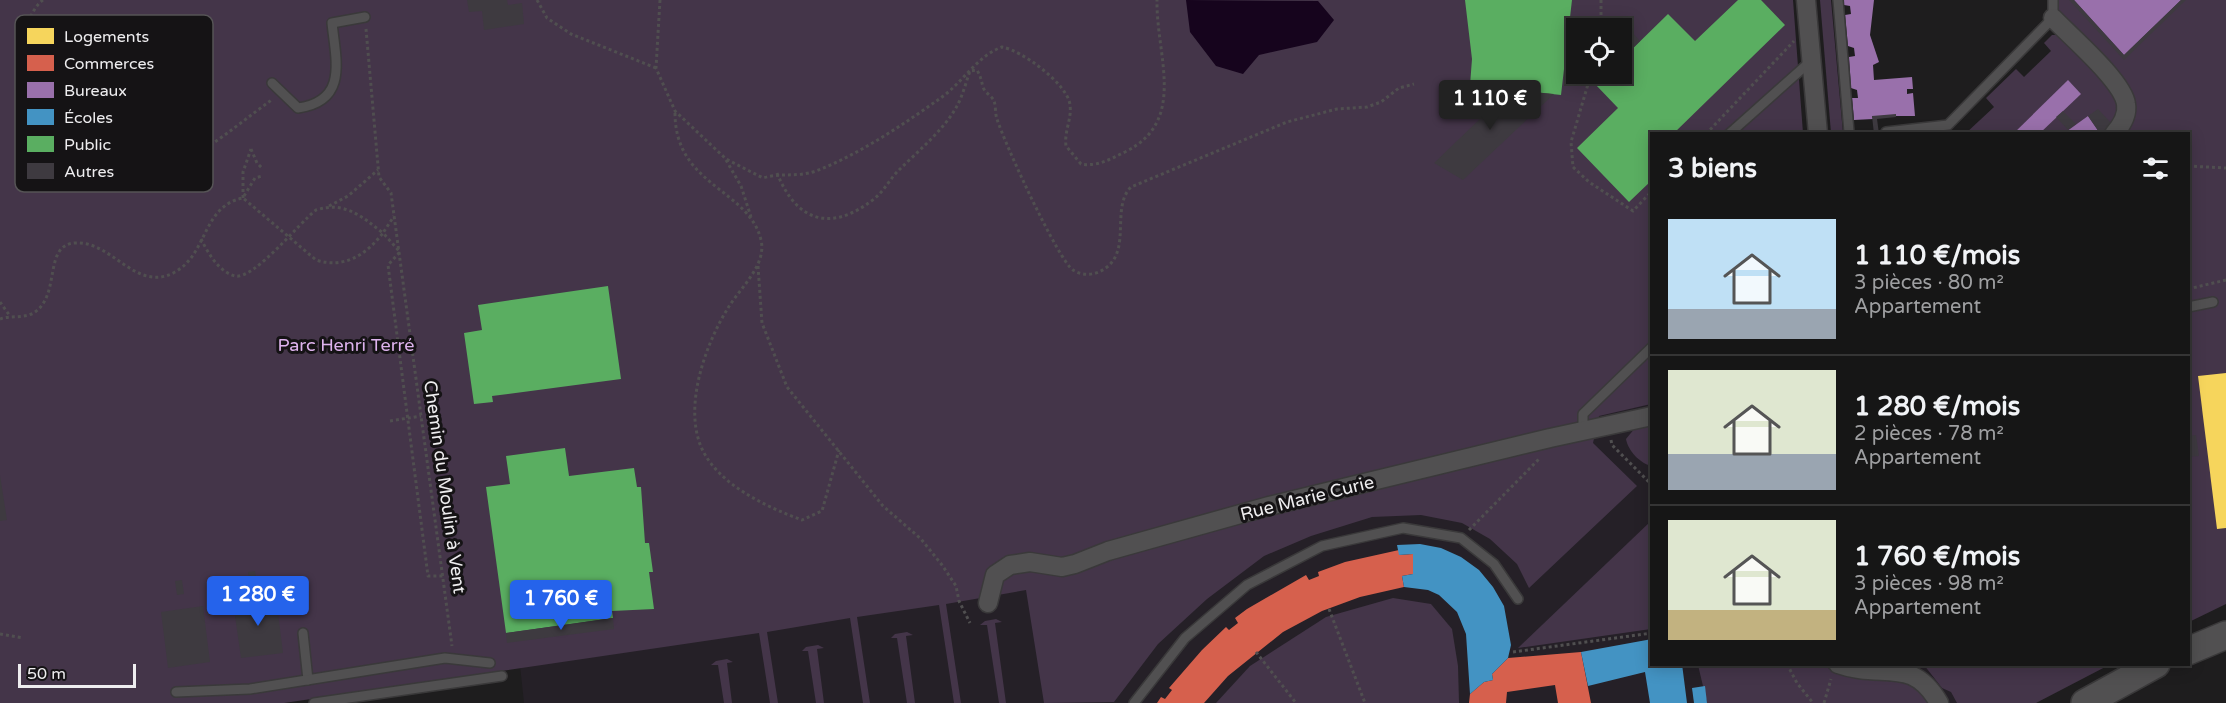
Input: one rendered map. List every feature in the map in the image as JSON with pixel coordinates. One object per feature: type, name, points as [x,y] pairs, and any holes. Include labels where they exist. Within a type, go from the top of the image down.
[{"type":"street","points":[[1806,0],[1818,132]]},
{"type":"street","points":[[2053,9],[2113,79],[2126,104],[2123,125],[2116,132]]},
{"type":"street","name":"Rue Marie Curie","points":[[988,603],[995,575],[1010,565],[1030,562],[1062,567],[1075,564],[1108,551],[1236,515],[1650,416]]},
{"type":"street","points":[[2190,650],[2226,635]]},
{"type":"street","points":[[2085,703],[2153,666]]},
{"type":"street","points":[[1836,668],[1859,672],[1903,671],[1930,687],[1939,703]]},
{"type":"lane","points":[[1838,0],[1849,132]]},
{"type":"lane","points":[[1886,132],[1948,125],[2053,9]]},
{"type":"lane","points":[[272,83],[298,108],[314,106],[329,96],[337,77],[333,23],[365,17]]},
{"type":"lane","points":[[1731,132],[1812,60]]},
{"type":"lane","points":[[2190,307],[2213,302]]},
{"type":"lane","points":[[1583,431],[1583,414],[1650,349]]},
{"type":"lane","points":[[1134,703],[1185,638],[1247,585],[1322,546],[1403,528],[1461,538],[1494,564],[1518,599]]},
{"type":"lane","points":[[303,633],[309,680]]},
{"type":"lane","points":[[176,692],[250,689],[445,658],[490,663]]},
{"type":"lane","points":[[314,703],[502,676]]},
{"type":"path","points":[[32,15],[36,5],[43,0]]},
{"type":"path","points":[[537,0],[547,18],[571,33],[656,68]]},
{"type":"path","points":[[660,0],[656,68],[675,111],[726,159],[763,178],[777,173],[791,177],[816,171],[847,156],[944,95],[994,49],[1002,47],[1018,51],[1055,80],[1066,93],[1070,104],[1065,138],[1071,154],[1081,164],[1099,165],[1146,139],[1156,128],[1161,116],[1163,78],[1156,0]]},
{"type":"path","points":[[1601,0],[1601,18]]},
{"type":"path","name":"Chemin du Moulin à Vent","points":[[365,17],[378,170],[379,177],[391,193],[454,660]]},
{"type":"path","points":[[1708,132],[1799,35]]},
{"type":"path","points":[[970,71],[977,70],[982,78],[983,87],[994,100],[1003,135],[1060,255],[1072,270],[1087,275],[1103,270],[1115,258],[1121,233],[1122,201],[1131,187],[1287,122],[1336,108],[1367,107],[1382,102],[1406,84],[1414,84]]},
{"type":"path","points":[[777,173],[785,193],[806,211],[830,220],[851,214],[876,197],[936,133],[957,106],[970,71]]},
{"type":"path","points":[[1588,84],[1570,142],[1573,167],[1589,182],[1633,211],[1650,193]]},
{"type":"path","points":[[213,141],[282,93]]},
{"type":"path","points":[[675,111],[675,125],[689,163],[705,180],[751,219]]},
{"type":"path","points":[[263,169],[256,163],[251,149],[243,172],[243,198],[316,260],[329,264],[342,263],[359,256],[383,233],[394,216]]},
{"type":"path","points":[[726,159],[741,186],[751,219],[762,241],[758,266],[762,323],[771,353],[787,387],[883,506],[921,539],[942,565],[956,586],[959,601],[970,623]]},
{"type":"path","points":[[2190,166],[2226,168]]},
{"type":"path","points":[[201,239],[224,271],[236,276],[246,275],[258,267],[316,210],[348,196],[378,170]]},
{"type":"path","points":[[0,319],[10,316],[26,316],[45,303],[53,284],[55,258],[66,245],[84,243],[139,274],[157,277],[176,272],[188,262],[221,207],[243,198],[250,184],[262,176]]},
{"type":"path","points":[[327,207],[352,210],[383,233],[400,252],[388,265],[428,576],[443,576]]},
{"type":"path","points":[[758,266],[728,308],[705,353],[693,408],[703,451],[730,484],[772,509],[802,520],[822,511],[839,450]]},
{"type":"path","points":[[2190,289],[2226,280]]},
{"type":"path","points":[[0,302],[10,316]]},
{"type":"path","points":[[390,421],[422,416]]},
{"type":"path","points":[[1609,425],[1612,445],[1650,483]]},
{"type":"path","points":[[1461,538],[1538,461],[1544,451]]},
{"type":"path","points":[[1329,609],[1365,703]]},
{"type":"path","points":[[1513,652],[1650,633]]},
{"type":"path","points":[[0,634],[23,638]]},
{"type":"path","points":[[1256,652],[1296,703]]},
{"type":"path","points":[[1788,666],[1797,683],[1814,703]]},
{"type":"path","points":[[1824,703],[1836,668]]},
{"type":"shaded area","points":[[1186,0],[1318,1],[1334,20],[1317,42],[1259,55],[1243,74],[1216,66],[1190,32]]},
{"type":"shaded area","points":[[1650,391],[1650,666],[2083,666],[2015,703],[524,703],[519,656]]},
{"type":"green space","name":"Parc Henri Terré","points":[[0,0],[1793,0],[1803,132],[1650,132],[1650,404],[1599,416],[1593,443],[1637,486],[1529,588],[1517,564],[1490,539],[1462,523],[1421,515],[1372,517],[1311,536],[1264,556],[1207,599],[1158,644],[1114,702],[1044,703],[1026,590],[946,604],[961,703],[954,703],[939,605],[857,617],[870,703],[863,703],[850,618],[767,632],[778,703],[770,703],[759,633],[284,703],[0,703]]},
{"type":"green space","points":[[1820,0],[1831,0],[1843,132],[1831,132]]},
{"type":"green space","points":[[2055,0],[2226,0],[2226,604],[2190,622],[2190,132],[1967,132],[1994,107],[1986,98],[2016,69],[2024,77],[2051,51],[2044,43],[2052,35],[2060,35]]},
{"type":"green space","points":[[1650,424],[1650,466],[1635,456],[1629,448],[1626,439],[1635,428]]},
{"type":"green space","points":[[1650,522],[1650,629],[1518,648]]},
{"type":"green space","points":[[1393,598],[1431,604],[1452,629],[1458,666],[1459,703],[1216,703],[1250,666],[1326,617]]},
{"type":"green space","points":[[996,619],[1002,622],[995,623],[1006,703],[999,703],[987,625],[980,625],[985,621]]},
{"type":"green space","points":[[907,632],[913,635],[906,636],[915,703],[907,703],[897,638],[891,638],[895,634]]},
{"type":"green space","points":[[818,645],[824,648],[817,649],[824,703],[816,703],[808,651],[802,651],[806,647]]},
{"type":"green space","points":[[727,659],[733,662],[727,663],[732,703],[724,703],[718,665],[711,665],[716,661]]},
{"type":"green space","points":[[1698,666],[1822,666],[1858,678],[1907,683],[1918,687],[1931,703],[1707,703]]},
{"type":"green space","points":[[1925,666],[2107,666],[2036,703],[1957,703],[1951,692],[1942,688]]},
{"type":"building: Logements","points":[[2226,373],[2226,528],[2217,529],[2198,376]]},
{"type":"building: Commerces","points":[[1399,550],[1399,555],[1413,554],[1413,574],[1402,576],[1404,587],[1360,597],[1322,611],[1283,632],[1228,676],[1204,703],[1157,703],[1161,697],[1165,699],[1172,690],[1169,688],[1202,650],[1226,627],[1229,630],[1238,623],[1235,618],[1247,609],[1306,575],[1309,580],[1319,576],[1318,572],[1345,562]]},
{"type":"building: Commerces","points":[[1581,652],[1591,703],[1558,703],[1555,685],[1507,692],[1506,703],[1469,703],[1470,694],[1484,682],[1493,680],[1492,674],[1508,658]]},
{"type":"building: Bureaux","points":[[1844,0],[1874,0],[1870,35],[1879,62],[1873,65],[1874,80],[1912,77],[1913,89],[1907,89],[1907,94],[1913,93],[1915,116],[1872,116],[1873,119],[1854,120],[1852,98],[1858,98],[1857,90],[1851,88],[1849,57],[1855,56],[1854,48],[1848,46],[1845,15],[1851,14],[1850,6],[1844,5]]},
{"type":"building: Bureaux","points":[[2074,0],[2181,0],[2124,55]]},
{"type":"building: Bureaux","points":[[2068,80],[2081,94],[2041,132],[2015,132]]},
{"type":"building: Bureaux","points":[[2088,116],[2099,132],[2066,132]]},
{"type":"building: Écoles","points":[[1420,544],[1441,548],[1461,557],[1479,570],[1493,587],[1504,606],[1511,645],[1508,658],[1492,674],[1493,680],[1484,682],[1470,694],[1466,634],[1457,612],[1439,595],[1428,590],[1404,587],[1402,576],[1413,574],[1413,554],[1399,555],[1397,545]]},
{"type":"building: Écoles","points":[[1650,639],[1650,666],[1682,666],[1687,703],[1650,703],[1645,672],[1588,686],[1581,652]]},
{"type":"building: Écoles","points":[[1705,686],[1707,703],[1694,703],[1692,688]]},
{"type":"building: Public","points":[[1465,0],[1572,0],[1570,18],[1566,18],[1566,52],[1561,95],[1470,85],[1472,59]]},
{"type":"building: Public","points":[[1738,0],[1761,0],[1785,25],[1675,132],[1650,132],[1650,182],[1629,202],[1577,148],[1618,108],[1595,84],[1632,84],[1632,49],[1668,14],[1695,41]]},
{"type":"building: Public","points":[[608,286],[621,379],[492,396],[493,402],[474,404],[464,333],[482,330],[478,305]]},
{"type":"building: Public","points":[[565,448],[569,476],[634,468],[637,487],[641,487],[645,543],[649,543],[653,572],[649,572],[654,609],[612,611],[613,618],[506,633],[486,487],[510,484],[506,456]]},
{"type":"building: Autres","points":[[467,0],[507,0],[508,5],[522,3],[524,24],[484,30],[482,11],[469,12]]},
{"type":"building: Autres","points":[[2069,0],[2074,0],[2124,55],[2181,0],[2186,0],[2124,60]]},
{"type":"building: Autres","points":[[1632,32],[1640,41],[1632,49]]},
{"type":"building: Autres","points":[[1487,87],[1503,88],[1501,110],[1522,91],[1554,94],[1463,180],[1434,163],[1485,114]]},
{"type":"building: Autres","points":[[2098,109],[2113,125],[2106,132],[2099,132],[2088,116]]},
{"type":"building: Autres","points":[[2063,111],[2076,124],[2068,130],[2056,117]]},
{"type":"building: Autres","points":[[1896,114],[1896,117],[1877,119],[1879,132],[1874,132],[1872,116]]},
{"type":"building: Autres","points":[[2196,435],[2199,456],[2190,457],[2190,436]]},
{"type":"building: Autres","points":[[0,475],[7,520],[0,521]]},
{"type":"building: Autres","points":[[255,571],[257,585],[250,586],[248,572]]},
{"type":"building: Autres","points":[[182,580],[184,594],[177,595],[175,581]]},
{"type":"building: Autres","points":[[276,597],[283,653],[241,658],[233,602]]},
{"type":"building: Autres","points":[[203,606],[210,662],[168,668],[161,612]]},
{"type":"building: Autres","points":[[613,618],[614,629],[507,643],[506,633]]}]
